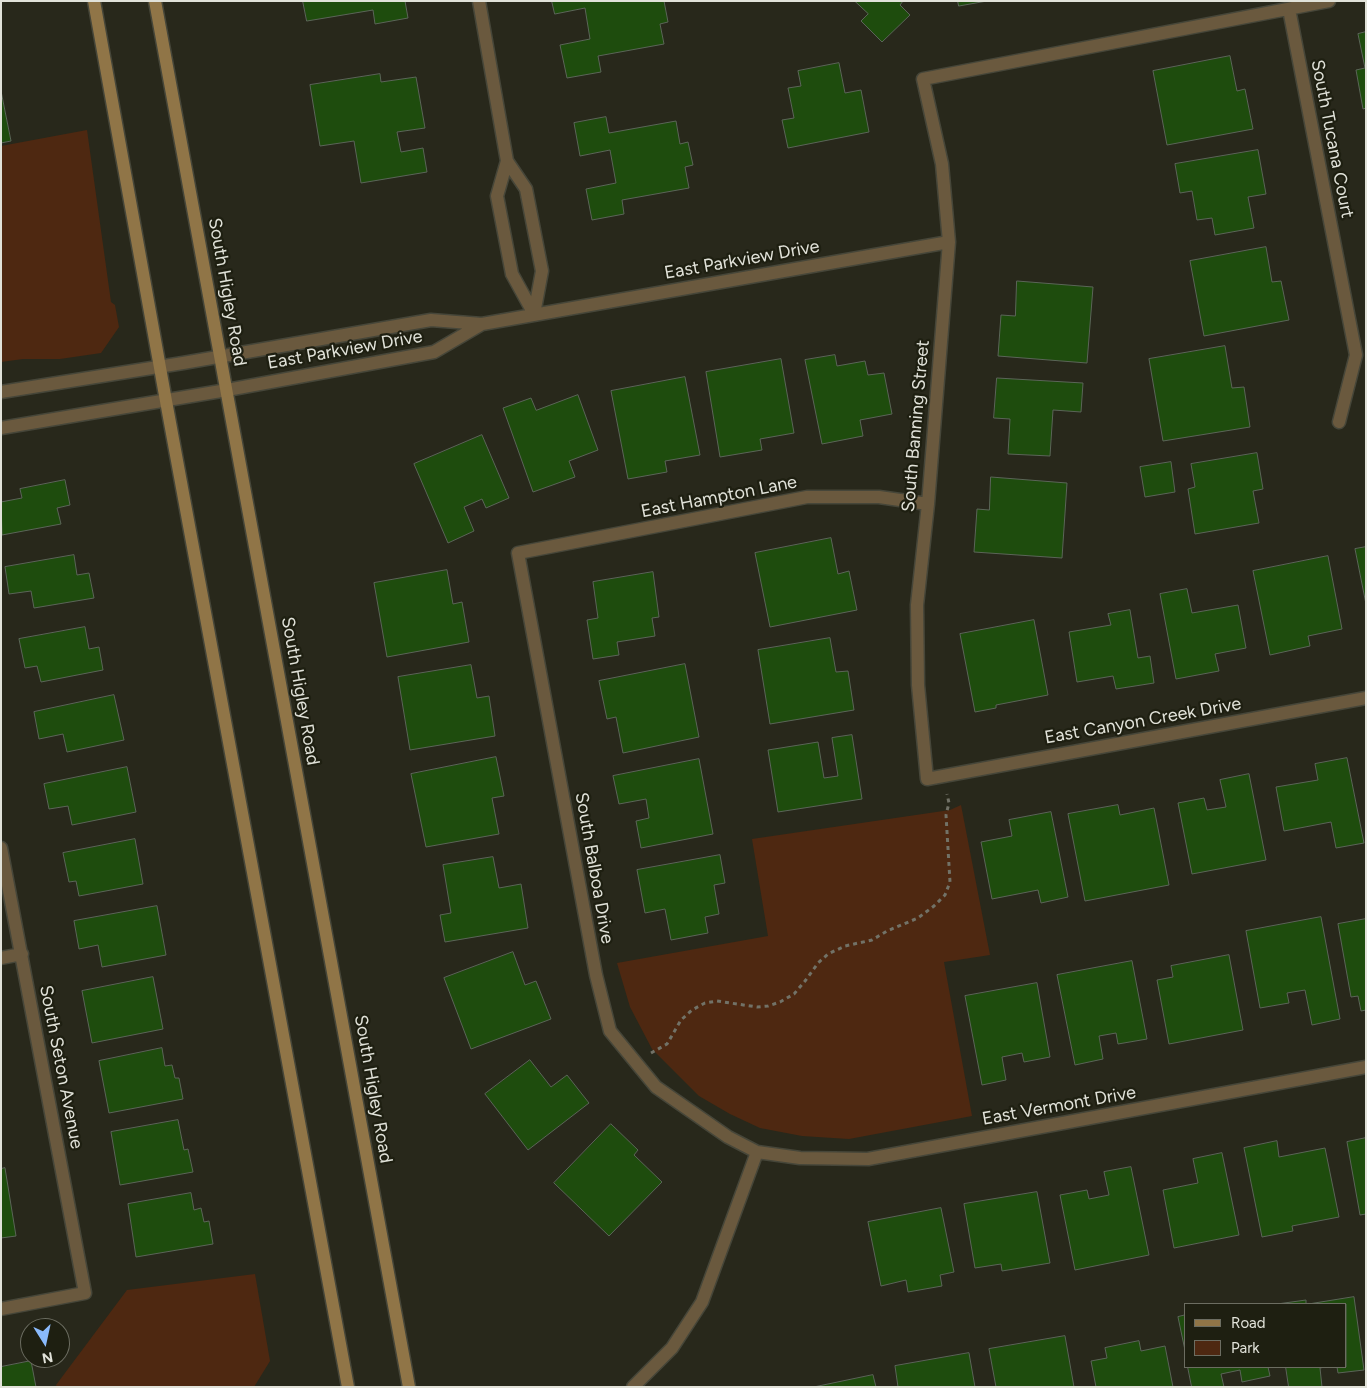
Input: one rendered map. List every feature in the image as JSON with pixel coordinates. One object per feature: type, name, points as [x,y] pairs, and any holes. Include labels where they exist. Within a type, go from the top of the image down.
[{"type":"main road","points":[[94,1],[348,1387]]},
{"type":"main road","name":"South Higley Road","points":[[156,1],[409,1387]]},
{"type":"street","points":[[479,1],[507,161],[526,189],[542,271],[534,314]]},
{"type":"street","points":[[1289,9],[1329,1]]},
{"type":"street","name":"South Banning Street","points":[[927,779],[918,685],[917,605],[928,504],[949,242],[942,164],[923,79],[1289,9]]},
{"type":"street","name":"South Tucana Court","points":[[1289,9],[1356,355],[1339,422]]},
{"type":"street","points":[[507,161],[497,196],[512,274],[534,314]]},
{"type":"street","name":"East Parkview Drive","points":[[1,392],[431,320],[482,324],[949,242]]},
{"type":"street","name":"East Parkview Drive","points":[[1,428],[166,401],[434,352],[482,324]]},
{"type":"street","name":"East Hampton Lane","points":[[518,553],[807,497],[879,496],[928,504]]},
{"type":"street","name":"South Balboa Drive","points":[[518,553],[596,975],[610,1031],[656,1087],[728,1138]]},
{"type":"street","name":"East Canyon Creek Drive","points":[[927,779],[1366,698]]},
{"type":"street","name":"South Seton Avenue","points":[[1,848],[85,1292],[1,1309]]},
{"type":"street","points":[[1,958],[22,954]]},
{"type":"street","name":"East Vermont Drive","points":[[728,1138],[757,1152],[800,1158],[868,1159],[1366,1067]]},
{"type":"street","points":[[633,1387],[672,1348],[702,1302],[757,1152]]},
{"type":"path","points":[[652,1053],[667,1044],[681,1020],[692,1010],[704,1003],[717,1001],[757,1007],[780,1002],[794,994],[818,963],[828,954],[845,946],[872,940],[886,931],[918,918],[934,906],[945,895],[950,882],[946,815],[949,803]]},
{"type":"green space","points":[[87,130],[111,302],[115,305],[119,327],[101,353],[60,359],[23,359],[1,362],[1,146]]},
{"type":"green space","points":[[961,805],[990,955],[944,962],[972,1116],[849,1139],[802,1136],[760,1128],[730,1114],[699,1096],[652,1049],[630,1007],[617,963],[768,936],[752,839],[950,810]]},
{"type":"green space","points":[[255,1274],[270,1361],[254,1387],[57,1387],[56,1385],[127,1290]]},
{"type":"building","points":[[303,1],[405,1],[408,18],[375,24],[373,10],[307,21]]},
{"type":"building","points":[[552,1],[664,1],[668,22],[660,24],[664,44],[598,56],[601,72],[567,78],[560,45],[590,39],[585,8],[555,14]]},
{"type":"building","points":[[855,1],[903,1],[900,5],[910,15],[882,42],[861,21],[868,14]]},
{"type":"building","points":[[958,1],[987,1],[959,6]]},
{"type":"building","points":[[1366,32],[1366,108],[1363,109],[1356,70],[1365,68],[1358,34]]},
{"type":"building","points":[[1230,56],[1237,91],[1245,89],[1253,129],[1167,145],[1153,71]]},
{"type":"building","points":[[839,63],[845,93],[861,90],[869,132],[788,148],[782,120],[794,118],[788,88],[801,86],[798,71]]},
{"type":"building","points":[[380,74],[381,82],[416,77],[425,128],[397,132],[401,152],[423,148],[427,172],[361,183],[354,141],[320,146],[310,85]]},
{"type":"building","points":[[1,91],[11,141],[1,143]]},
{"type":"building","points":[[606,117],[609,133],[676,121],[680,144],[688,142],[693,165],[685,167],[689,188],[622,200],[624,214],[592,220],[586,189],[616,183],[610,150],[580,156],[574,123]]},
{"type":"building","points":[[1258,150],[1266,194],[1248,197],[1254,228],[1215,235],[1212,218],[1197,220],[1192,191],[1180,193],[1175,164]]},
{"type":"building","points":[[1266,247],[1272,282],[1281,281],[1289,320],[1204,336],[1190,261]]},
{"type":"building","points":[[1017,281],[1093,287],[1087,363],[998,356],[1001,315],[1015,316]]},
{"type":"building","points":[[1225,346],[1232,388],[1244,387],[1250,427],[1163,441],[1149,359]]},
{"type":"building","points":[[835,355],[837,366],[865,361],[868,375],[884,373],[892,414],[860,420],[863,436],[822,444],[805,360]]},
{"type":"building","points":[[781,359],[794,433],[760,439],[762,450],[720,457],[706,372]]},
{"type":"building","points":[[685,377],[700,455],[665,461],[667,472],[628,479],[611,391]]},
{"type":"building","points":[[997,378],[1083,383],[1081,412],[1053,410],[1050,456],[1008,454],[1010,419],[994,418]]},
{"type":"building","points":[[578,395],[598,450],[569,461],[575,477],[533,492],[503,408],[531,398],[536,410]]},
{"type":"building","points":[[482,435],[509,498],[486,508],[482,499],[464,507],[474,531],[448,543],[414,464]]},
{"type":"building","points":[[1257,453],[1263,489],[1253,491],[1259,523],[1195,534],[1188,489],[1195,487],[1191,464]]},
{"type":"building","points":[[1171,462],[1175,492],[1145,497],[1140,467]]},
{"type":"building","points":[[991,477],[1067,483],[1062,558],[974,552],[977,509],[989,510]]},
{"type":"building","points":[[65,480],[70,505],[57,508],[61,524],[2,535],[1,502],[22,498],[20,489]]},
{"type":"building","points":[[831,538],[838,574],[849,571],[857,610],[770,627],[755,553]]},
{"type":"building","points":[[1366,547],[1366,604],[1355,549]]},
{"type":"building","points":[[74,555],[77,575],[89,573],[94,598],[34,608],[31,591],[9,594],[5,567]]},
{"type":"building","points":[[1328,556],[1342,629],[1308,636],[1310,646],[1270,655],[1253,571]]},
{"type":"building","points":[[447,570],[453,604],[462,602],[469,642],[387,657],[374,583]]},
{"type":"building","points":[[653,572],[659,617],[652,618],[655,636],[617,642],[619,655],[593,659],[587,620],[598,618],[593,582]]},
{"type":"building","points":[[1187,589],[1192,613],[1238,605],[1246,648],[1215,654],[1219,671],[1176,679],[1160,594]]},
{"type":"building","points":[[1130,610],[1138,658],[1150,656],[1154,683],[1116,689],[1113,676],[1077,682],[1069,632],[1111,625],[1108,614]]},
{"type":"building","points":[[1034,620],[1048,695],[996,705],[996,708],[975,712],[960,634]]},
{"type":"building","points":[[85,627],[89,649],[99,647],[103,670],[41,682],[37,666],[25,668],[19,639]]},
{"type":"building","points":[[830,638],[836,672],[848,671],[854,710],[770,724],[758,650]]},
{"type":"building","points":[[685,664],[699,737],[623,753],[616,717],[607,719],[599,681]]},
{"type":"building","points":[[471,665],[477,698],[489,696],[495,736],[410,750],[398,677]]},
{"type":"building","points":[[114,695],[124,740],[67,752],[63,734],[39,739],[34,712]]},
{"type":"building","points":[[852,735],[862,799],[778,812],[768,750],[818,742],[824,778],[838,776],[832,738]]},
{"type":"building","points":[[496,757],[504,796],[492,798],[499,834],[426,847],[411,774]]},
{"type":"building","points":[[1347,758],[1364,843],[1336,848],[1331,822],[1284,831],[1276,787],[1318,780],[1315,764]]},
{"type":"building","points":[[699,759],[713,834],[641,848],[636,821],[649,818],[646,799],[619,804],[613,776]]},
{"type":"building","points":[[127,767],[136,812],[72,825],[68,806],[49,809],[44,784]]},
{"type":"building","points":[[1249,774],[1266,860],[1192,874],[1178,803],[1204,798],[1207,810],[1226,807],[1220,780]]},
{"type":"building","points":[[1118,805],[1120,815],[1154,808],[1169,885],[1085,901],[1068,814]]},
{"type":"building","points":[[1051,812],[1068,897],[1041,903],[1038,890],[992,899],[981,842],[1012,836],[1009,820]]},
{"type":"building","points":[[135,839],[143,884],[79,896],[76,881],[69,882],[63,853]]},
{"type":"building","points":[[720,855],[725,883],[714,885],[719,914],[705,917],[708,933],[671,940],[665,909],[645,913],[637,870]]},
{"type":"building","points":[[493,857],[499,888],[521,884],[528,928],[445,942],[440,915],[451,913],[443,865]]},
{"type":"building","points":[[157,906],[166,955],[102,967],[98,945],[79,949],[74,921]]},
{"type":"building","points":[[1321,917],[1340,1019],[1312,1025],[1305,990],[1287,993],[1289,1003],[1260,1008],[1246,931]]},
{"type":"building","points":[[1366,919],[1366,1010],[1361,1011],[1358,996],[1351,997],[1338,924]]},
{"type":"building","points":[[513,952],[525,985],[536,981],[551,1019],[471,1049],[444,978]]},
{"type":"building","points":[[1229,955],[1243,1030],[1169,1044],[1157,980],[1173,977],[1171,966]]},
{"type":"building","points":[[1132,961],[1147,1039],[1118,1044],[1116,1033],[1099,1036],[1103,1059],[1075,1065],[1057,975]]},
{"type":"building","points":[[153,977],[163,1029],[92,1043],[82,991]]},
{"type":"building","points":[[1037,983],[1050,1057],[1024,1062],[1022,1053],[1002,1057],[1006,1080],[982,1085],[965,996]]},
{"type":"building","points":[[162,1048],[165,1066],[172,1065],[175,1078],[179,1078],[183,1099],[109,1113],[99,1061]]},
{"type":"building","points":[[530,1060],[551,1087],[567,1075],[589,1103],[528,1150],[485,1094]]},
{"type":"building","points":[[178,1120],[184,1150],[188,1149],[193,1172],[120,1185],[111,1132]]},
{"type":"building","points":[[611,1124],[638,1150],[634,1155],[662,1182],[609,1236],[554,1183]]},
{"type":"building","points":[[1366,1138],[1366,1214],[1360,1215],[1347,1142]]},
{"type":"building","points":[[1277,1141],[1279,1157],[1325,1148],[1339,1217],[1292,1226],[1293,1231],[1262,1237],[1244,1148]]},
{"type":"building","points":[[1222,1153],[1239,1235],[1174,1248],[1163,1190],[1198,1183],[1193,1159]]},
{"type":"building","points":[[1131,1167],[1149,1255],[1075,1270],[1060,1195],[1087,1190],[1089,1199],[1109,1195],[1104,1172]]},
{"type":"building","points":[[5,1168],[16,1236],[1,1238],[1,1169]]},
{"type":"building","points":[[1037,1192],[1050,1263],[1002,1271],[1001,1264],[975,1268],[964,1204]]},
{"type":"building","points":[[191,1193],[194,1210],[201,1208],[204,1222],[209,1221],[213,1244],[136,1257],[128,1204]]},
{"type":"building","points":[[941,1208],[954,1272],[940,1275],[942,1286],[908,1292],[906,1280],[881,1286],[868,1222]]},
{"type":"building","points":[[1354,1297],[1364,1370],[1338,1373],[1337,1368],[1347,1368],[1347,1303],[1313,1303]]},
{"type":"building","points":[[1306,1300],[1306,1303],[1284,1303]]},
{"type":"building","points":[[1184,1316],[1184,1346],[1178,1317]]},
{"type":"building","points":[[1065,1336],[1074,1387],[996,1387],[989,1349]]},
{"type":"building","points":[[1139,1341],[1141,1351],[1165,1346],[1173,1387],[1096,1387],[1091,1361],[1107,1358],[1105,1348]]},
{"type":"building","points":[[969,1353],[975,1387],[898,1387],[895,1366]]},
{"type":"building","points":[[20,1363],[20,1368],[32,1368],[36,1387],[1,1387],[1,1367]]},
{"type":"building","points":[[1188,1368],[1268,1368],[1270,1376],[1242,1382],[1240,1370],[1221,1374],[1224,1387],[1192,1387]]},
{"type":"building","points":[[1286,1368],[1320,1368],[1322,1387],[1289,1387]]},
{"type":"building","points":[[873,1375],[876,1387],[814,1387]]}]
